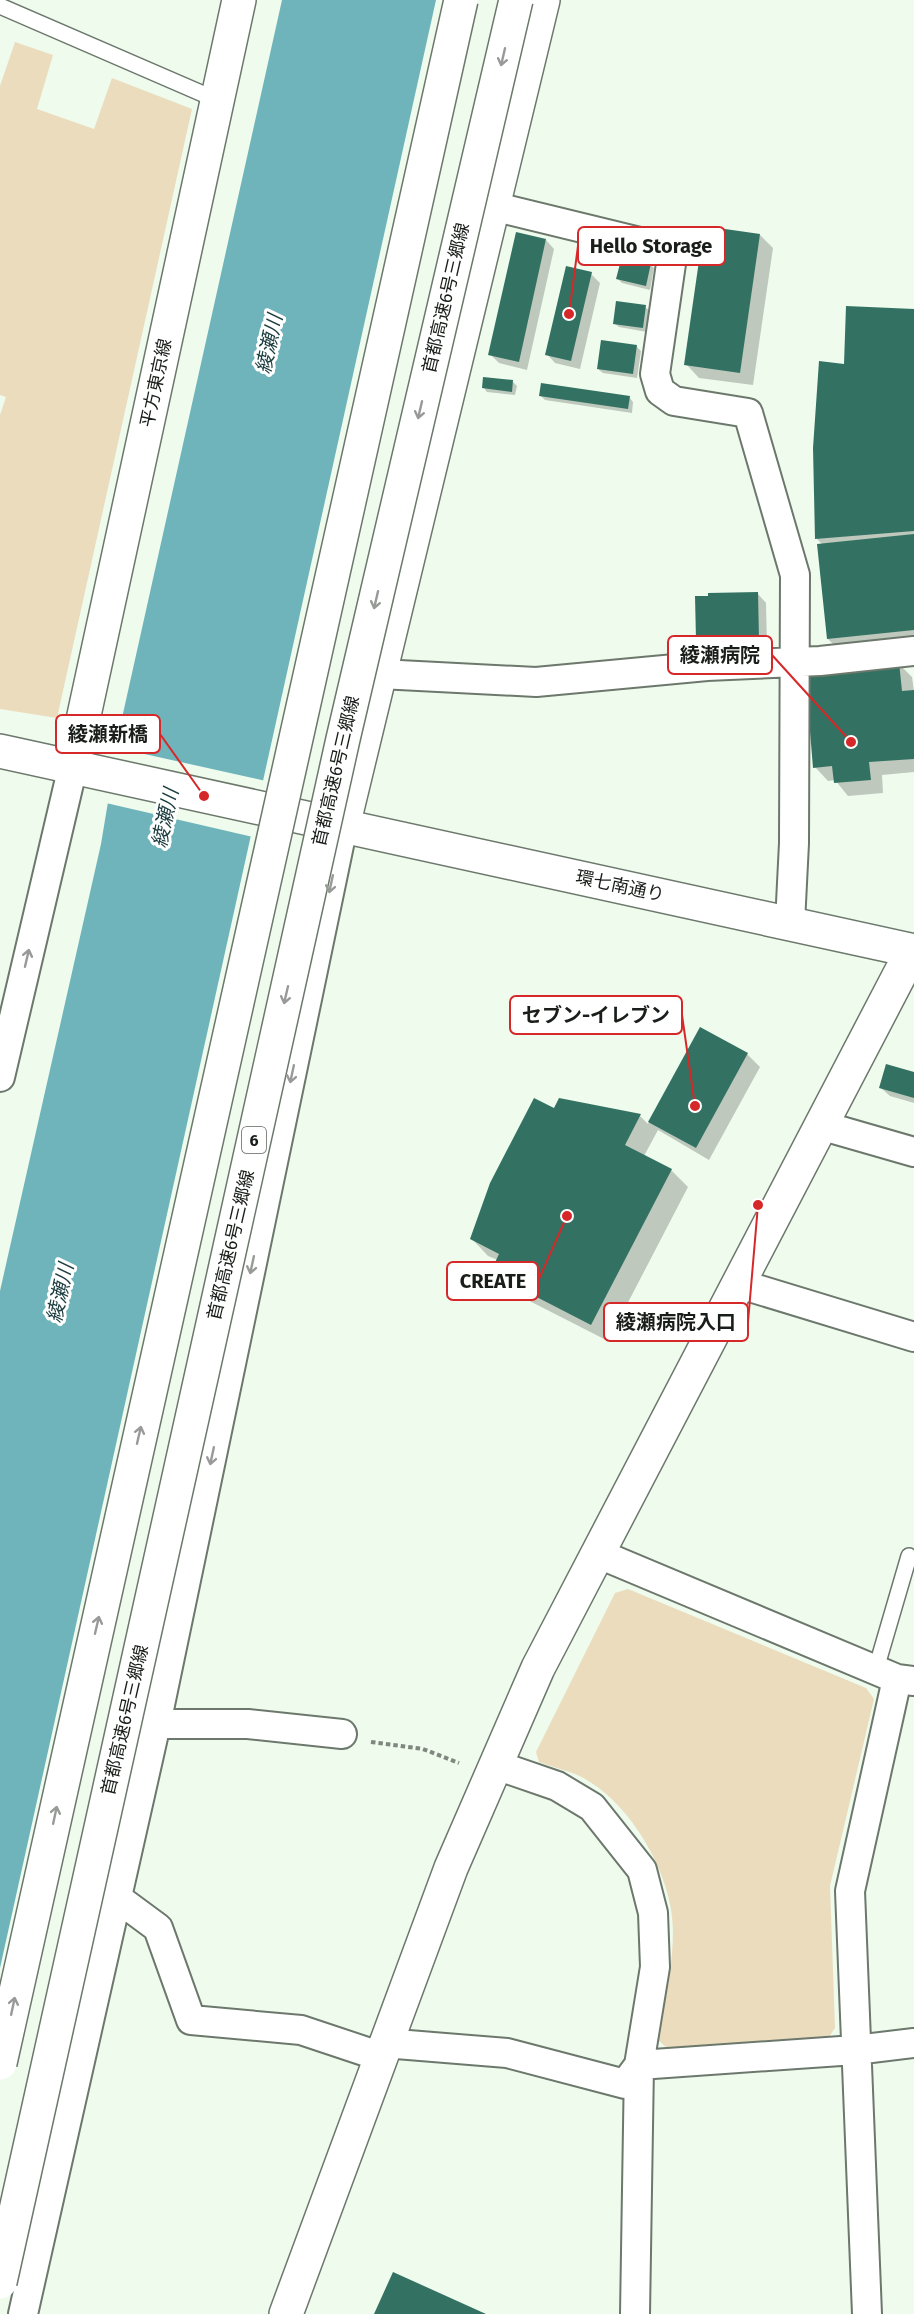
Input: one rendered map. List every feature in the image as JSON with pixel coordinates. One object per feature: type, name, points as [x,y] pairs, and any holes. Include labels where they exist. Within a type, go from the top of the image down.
[{"type":"main road","name":"平方東京線","points":[[85,768],[217,100],[240,0]]},
{"type":"main road","points":[[0,2063],[461,0]]},
{"type":"main road","name":"首都高速6号三郷線","points":[[0,2282],[343,739],[516,0]]},
{"type":"main road","points":[[335,824],[380,674],[543,0]]},
{"type":"main road","name":"環七南通り","points":[[0,751],[913,950]]},
{"type":"main road","points":[[286,2314],[451,1868],[538,1668],[913,950]]},
{"type":"street","points":[[492,206],[673,250],[655,374],[660,391],[674,401],[748,413],[795,575],[794,843],[790,923]]},
{"type":"street","points":[[380,674],[536,682],[795,661],[820,661],[914,651]]},
{"type":"street","points":[[0,1077],[9,996],[85,768]]},
{"type":"street","points":[[23,2314],[156,1724],[335,824]]},
{"type":"street","points":[[820,1125],[914,1152]]},
{"type":"street","points":[[740,1284],[914,1337]]},
{"type":"street","points":[[599,1554],[896,1676],[850,1891],[867,2314]]},
{"type":"street","points":[[156,1724],[248,1724],[342,1734]]},
{"type":"street","points":[[494,1770],[557,1786],[592,1807],[642,1870],[653,1913],[655,1967],[639,2065],[635,2314]]},
{"type":"street","points":[[116,1897],[158,1928],[191,2020],[301,2030],[382,2050],[507,2053],[626,2084],[639,2065]]},
{"type":"street","points":[[639,2065],[855,2050],[914,2043]]},
{"type":"lane","points":[[0,6],[217,100]]},
{"type":"lane","points":[[896,1676],[909,1556]]},
{"type":"path","points":[[342,1734],[350,1740],[423,1749],[494,1770]]},
{"type":"shaded area","points":[[15,42],[53,55],[37,109],[94,129],[112,78],[192,109],[57,718],[0,709],[0,415],[6,397],[0,395],[0,86]]},
{"type":"shaded area","points":[[628,1589],[866,1688],[874,1699],[830,1886],[835,2028],[828,2038],[667,2048],[657,2039],[666,1999],[673,1944],[671,1910],[658,1867],[636,1827],[622,1809],[590,1782],[565,1770],[539,1762],[536,1752],[615,1593]]},
{"type":"water","name":"綾瀬川","points":[[282,0],[436,0],[0,1968],[0,1291],[101,844],[122,718]]},
{"type":"pier","points":[[113,747],[266,781],[253,837],[106,803]]},
{"type":"building","points":[[704,226],[760,234],[740,373],[684,365]]},
{"type":"building","points":[[516,232],[546,239],[519,362],[488,355]]},
{"type":"building","points":[[622,256],[651,263],[646,286],[616,279]]},
{"type":"building","points":[[566,266],[592,272],[571,361],[545,355]]},
{"type":"building","points":[[616,301],[646,305],[643,328],[613,324]]},
{"type":"building","points":[[846,306],[914,309],[914,531],[815,539],[813,448],[819,361],[844,364]]},
{"type":"building","points":[[601,340],[637,345],[633,374],[597,369]]},
{"type":"building","points":[[483,377],[513,380],[512,392],[482,388]]},
{"type":"building","points":[[541,383],[630,396],[628,409],[539,396]]},
{"type":"building","points":[[914,534],[914,630],[827,639],[817,544]]},
{"type":"building","points":[[758,592],[759,640],[696,640],[695,596],[708,596],[708,593]]},
{"type":"building","points":[[899,662],[902,691],[914,690],[914,759],[869,762],[871,780],[834,783],[832,766],[813,768],[805,670]]},
{"type":"building","points":[[700,1027],[748,1053],[696,1148],[648,1122]]},
{"type":"building","points":[[886,1064],[914,1072],[914,1098],[879,1088]]},
{"type":"building","points":[[534,1098],[554,1108],[559,1098],[641,1114],[625,1145],[672,1169],[591,1325],[490,1273],[499,1254],[470,1239],[490,1183]]},
{"type":"building","points":[[393,2272],[486,2314],[374,2314]]},
{"type":"place","name":"Hello Storage","points":[[569,314]]},
{"type":"place","name":"綾瀬病院","points":[[851,742]]},
{"type":"place","name":"綾瀬新橋","points":[[204,796]]},
{"type":"place","name":"セブン-イレブン","points":[[695,1106]]},
{"type":"place","name":"綾瀬病院入口","points":[[758,1205]]},
{"type":"place","name":"CREATE","points":[[567,1216]]}]
